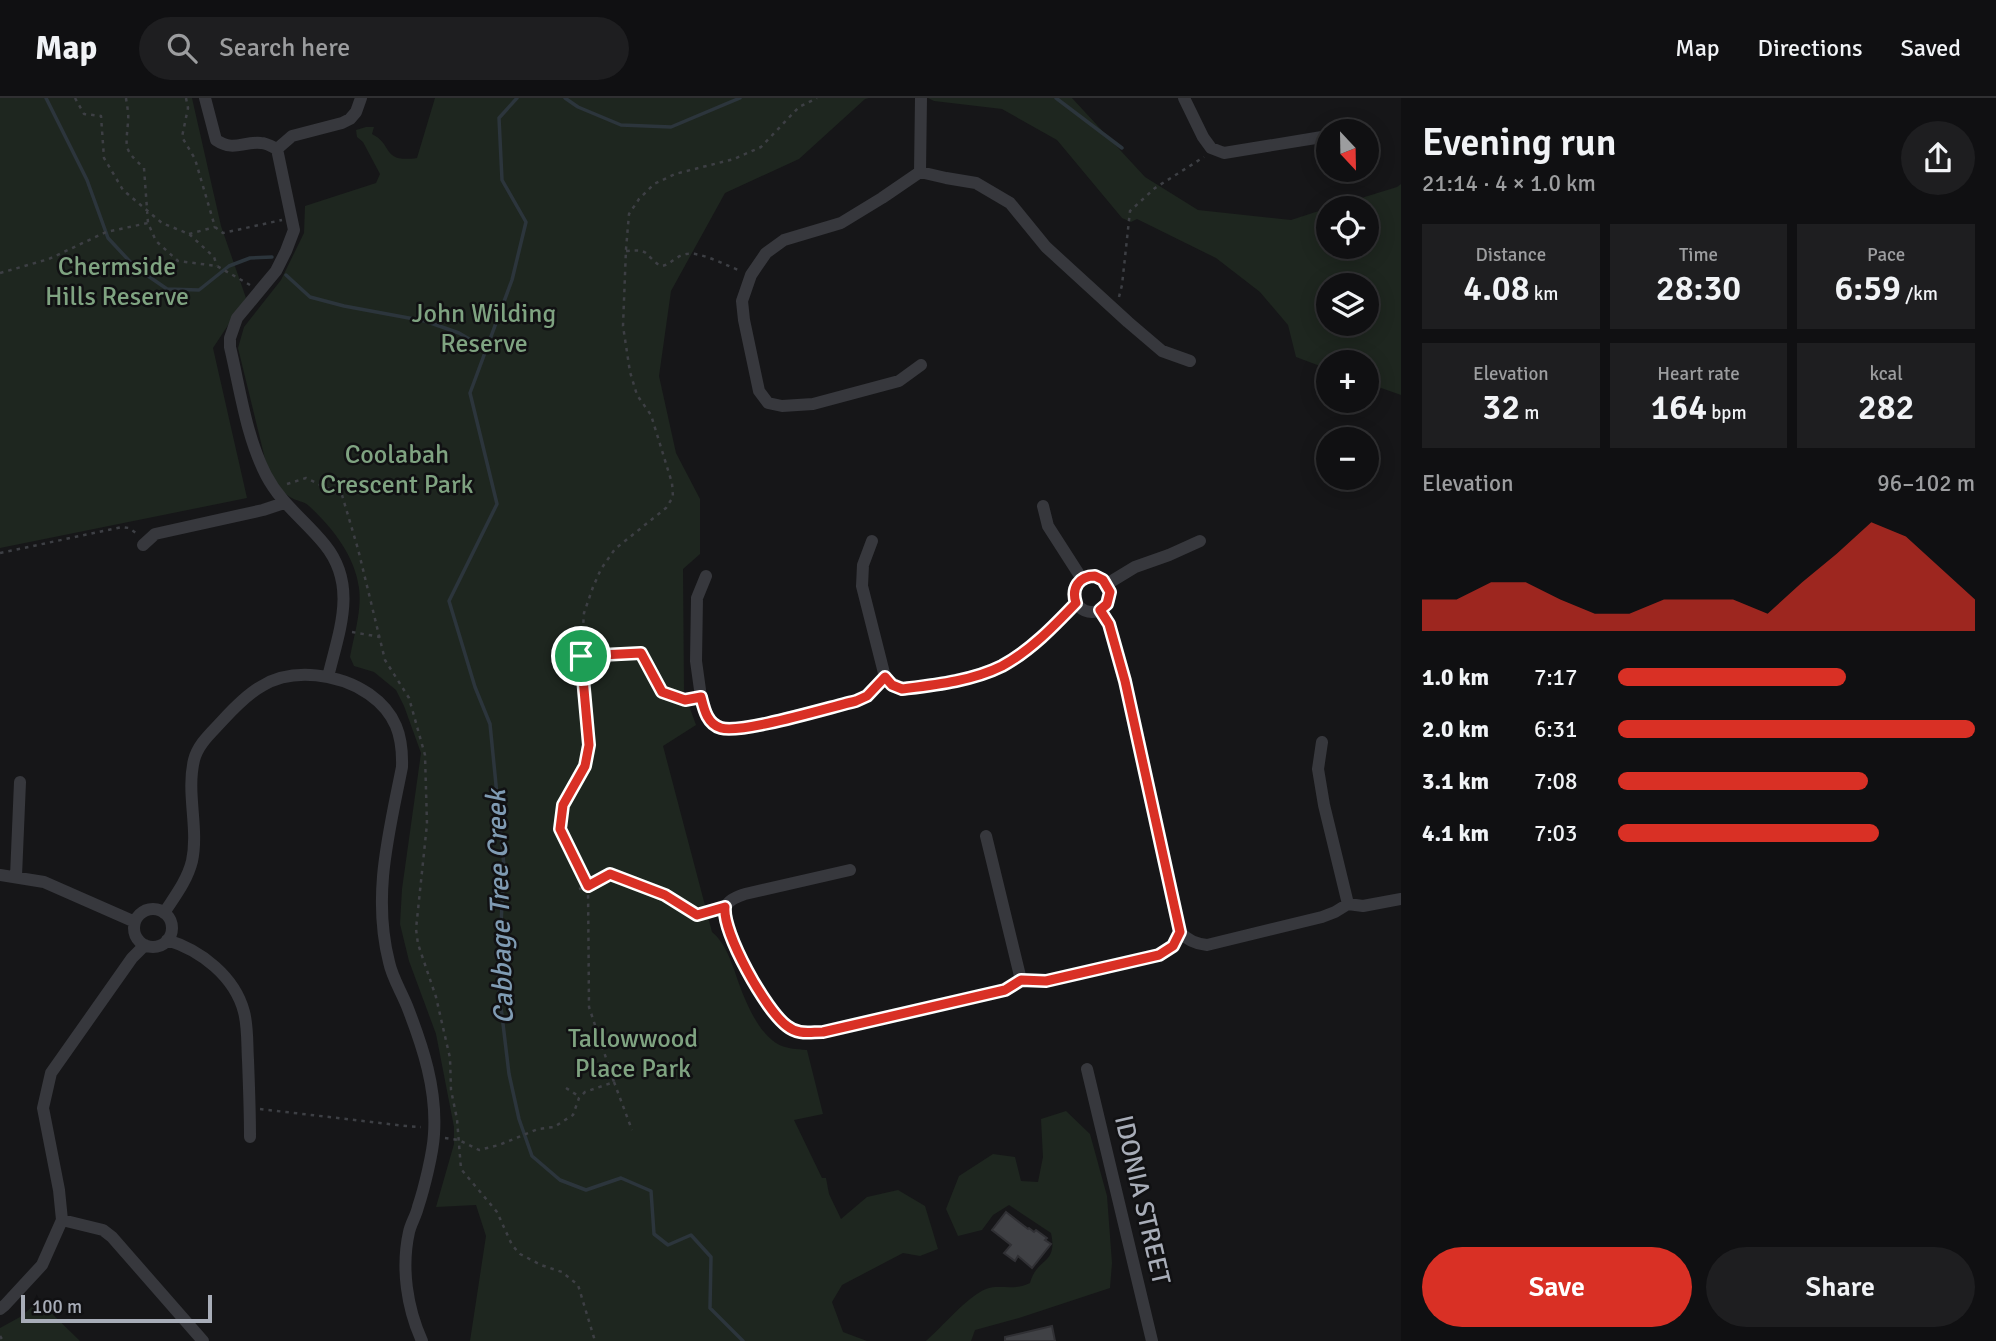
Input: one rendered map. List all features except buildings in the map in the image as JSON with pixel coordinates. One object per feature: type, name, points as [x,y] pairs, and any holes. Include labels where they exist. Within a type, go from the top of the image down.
[{"type":"street","points":[[205,98],[216,140],[224,145],[234,146],[262,142],[277,149]]},
{"type":"street","points":[[277,149],[292,135],[350,119],[361,98]]},
{"type":"street","points":[[920,172],[921,98]]},
{"type":"street","points":[[1184,98],[1203,138],[1212,149],[1224,153],[1316,138]]},
{"type":"street","points":[[277,149],[294,230],[276,271],[237,318],[230,338],[230,347],[256,454],[284,503],[326,546],[340,573],[345,608],[328,677]]},
{"type":"street","points":[[922,365],[899,381],[813,404],[782,406],[768,403],[759,391],[744,320],[742,301],[751,275],[766,253],[784,240],[841,223],[920,172],[976,183],[1010,203],[1046,247],[1115,310],[1162,351],[1190,361]]},
{"type":"street","points":[[145,543],[155,534],[284,503]]},
{"type":"street","points":[[1043,506],[1048,526],[1082,579]]},
{"type":"street","points":[[872,541],[863,565],[862,586],[885,677],[892,685],[902,689],[939,683],[1002,666],[1046,634],[1076,603]]},
{"type":"street","points":[[1107,584],[1135,567],[1200,541]]},
{"type":"street","points":[[706,576],[698,598],[696,661],[705,712],[711,721],[721,728],[753,726],[856,701],[867,696],[885,677]]},
{"type":"street","points":[[1095,576],[1107,584],[1110,596],[1107,604],[1100,610],[1087,611],[1076,603],[1074,590],[1082,579],[1095,576]]},
{"type":"street","points":[[1100,610],[1109,624],[1125,681],[1180,932],[1185,938],[1207,945],[1322,917],[1348,904],[1363,906],[1401,899]]},
{"type":"street","points":[[164,913],[185,882],[191,862],[194,841],[194,758],[203,741],[229,713],[258,688],[294,676],[328,677],[357,687],[376,699],[393,719],[401,740],[402,767],[382,879],[383,936],[389,965],[423,1047],[432,1087],[434,1136],[419,1207],[410,1231],[406,1262],[406,1286],[416,1329],[422,1341]]},
{"type":"street","points":[[1322,742],[1318,769],[1348,904]]},
{"type":"street","points":[[16,876],[20,782]]},
{"type":"street","points":[[986,836],[1021,980]]},
{"type":"street","points":[[850,870],[745,894],[725,907],[728,926],[746,969],[773,1014],[788,1028],[802,1034],[823,1032],[965,1000],[1005,990],[1021,980],[1046,981],[1159,955],[1173,946],[1180,932]]},
{"type":"street","points":[[0,875],[44,881],[135,922]]},
{"type":"street","points":[[154,909],[164,913],[172,929],[167,940],[157,946],[145,945],[137,937],[135,922],[142,913],[154,909]]},
{"type":"street","points":[[167,940],[189,948],[222,972],[244,1011],[250,1137]]},
{"type":"street","points":[[0,1309],[42,1265],[62,1220],[43,1108],[51,1073],[132,958],[145,945]]},
{"type":"street","name":"IDONIA STREET","points":[[1087,1069],[1152,1341]]},
{"type":"street","points":[[62,1220],[103,1230],[112,1237],[203,1341]]},
{"type":"path","points":[[75,98],[84,114],[101,116],[104,158],[123,190],[162,223],[189,234],[214,257],[217,266]]},
{"type":"path","points":[[126,98],[129,119],[125,143],[132,158],[144,168],[148,223],[156,241],[178,261],[217,266],[259,290]]},
{"type":"path","points":[[186,98],[188,108],[182,137],[195,159],[215,227],[223,233],[292,218]]},
{"type":"path","points":[[632,1130],[589,1007],[588,886],[560,829],[563,805],[585,766],[589,745],[581,656],[584,613],[601,569],[615,549],[666,508],[673,496],[672,483],[652,415],[637,395],[630,372],[624,326],[629,214],[654,184],[676,174],[734,159],[761,146],[799,107],[817,98]]},
{"type":"path","points":[[1115,310],[1122,285],[1130,211],[1155,188],[1207,155],[1212,149]]},
{"type":"path","points":[[0,273],[49,259],[106,232],[148,223]]},
{"type":"path","points":[[189,234],[215,227]]},
{"type":"path","points":[[626,251],[647,252],[660,266],[666,266],[686,254],[701,255],[751,275]]},
{"type":"path","points":[[274,488],[306,478],[342,495],[385,660],[409,698],[425,755],[427,824],[416,929],[450,1058],[451,1090],[461,1168],[497,1212],[512,1245],[520,1254],[562,1272],[578,1285],[594,1341]]},
{"type":"path","points":[[0,553],[122,527],[129,528],[145,543]]},
{"type":"path","points":[[351,632],[380,637]]},
{"type":"path","points":[[581,656],[641,653],[662,692],[685,700],[701,697]]},
{"type":"path","points":[[579,889],[610,874],[665,895],[697,915],[725,907]]},
{"type":"path","points":[[459,1140],[479,1150],[538,1129],[554,1127],[573,1115],[580,1097],[585,1092],[614,1082]]},
{"type":"path","points":[[566,1088],[580,1097]]},
{"type":"path","points":[[250,1107],[424,1126]]},
{"type":"path","points":[[0,1336],[3,1341]]},
{"type":"green space","name":"Chermside Hills Reserve","points":[[0,98],[192,98],[221,226],[246,298],[213,348],[247,498],[0,548]]},
{"type":"green space","points":[[435,98],[869,98],[799,159],[725,193],[671,291],[659,376],[676,453],[700,499],[700,554],[683,569],[684,692],[696,725],[663,746],[712,932],[725,949],[755,1020],[768,1037],[780,1045],[807,1050],[823,1114],[794,1120],[822,1178],[826,1178],[829,1194],[841,1219],[867,1197],[898,1190],[925,1206],[938,1249],[920,1256],[903,1253],[842,1285],[832,1302],[843,1332],[867,1341],[470,1341],[486,1236],[476,1205],[436,1207],[454,1144],[454,1127],[436,1034],[409,961],[400,924],[402,889],[421,753],[396,690],[374,672],[354,666],[350,657],[360,596],[353,565],[326,523],[307,504],[286,494],[267,467],[238,348],[244,327],[281,280],[304,233],[305,206],[376,183],[380,174],[363,142],[357,137],[356,130],[374,127],[372,134],[379,138],[393,156],[417,158]]},
{"type":"green space","points":[[928,98],[1072,98],[1145,177],[1198,210],[1291,220],[1316,212],[1316,259],[1379,259],[1379,196],[1368,196],[1401,184],[1401,395],[1379,387],[1379,350],[1316,350],[1316,364],[1296,357],[1288,325],[1260,292],[1216,258],[1137,219],[1131,222],[1122,218],[1057,140],[1002,109]]},
{"type":"green space","points":[[1066,1111],[1090,1134],[1107,1196],[1112,1263],[1110,1288],[975,1330],[971,1341],[926,1341],[963,1305],[986,1289],[1018,1287],[1030,1283],[1037,1269],[1049,1256],[1052,1251],[1051,1233],[1009,1205],[993,1215],[982,1230],[958,1236],[946,1209],[959,1176],[993,1154],[1015,1157],[1021,1181],[1038,1182],[1043,1157],[1041,1119]]},
{"type":"green space","points":[[39,1301],[80,1341],[0,1341],[0,1328],[20,1317]]},
{"type":"waterway","points":[[46,98],[87,180],[108,238],[135,267],[167,289],[199,290],[229,266],[250,258],[272,257]]},
{"type":"waterway","name":"Cabbage Tree Creek","points":[[517,98],[499,118],[502,180],[526,222],[512,280],[470,393],[497,504],[449,601],[475,687],[490,724],[504,866],[498,982],[509,1074],[519,1119],[532,1156],[560,1180],[586,1190],[621,1178],[651,1191],[654,1234],[668,1245],[691,1235],[711,1257],[710,1308],[743,1341]]},
{"type":"waterway","name":"Cabbage Tree Creek","points":[[565,98],[578,107],[621,125],[671,127],[740,98]]},
{"type":"waterway","points":[[1056,98],[1122,148]]},
{"type":"waterway","points":[[286,275],[310,297],[425,321],[459,333],[486,349]]},
{"type":"route","points":[[1095,576],[1107,584],[1110,592],[1107,604],[1100,610],[1109,624],[1125,681],[1180,932],[1173,946],[1159,955],[1046,981],[1021,980],[1005,990],[823,1032],[802,1034],[788,1028],[773,1014],[746,969],[728,926],[725,907],[697,915],[665,895],[610,874],[588,886],[560,829],[563,805],[585,766],[589,745],[581,656],[641,653],[662,692],[685,700],[701,697],[705,712],[711,721],[721,728],[753,726],[856,701],[867,696],[885,677],[892,685],[902,689],[964,678],[1002,666],[1046,634],[1076,603],[1074,590],[1078,582],[1095,576]]},
{"type":"park label","name":"John Wilding Reserve","points":[[484,329]]},
{"type":"park label","name":"Coolabah Crescent Park","points":[[397,470]]},
{"type":"park label","name":"Tallowwood Place Park","points":[[633,1054]]}]
